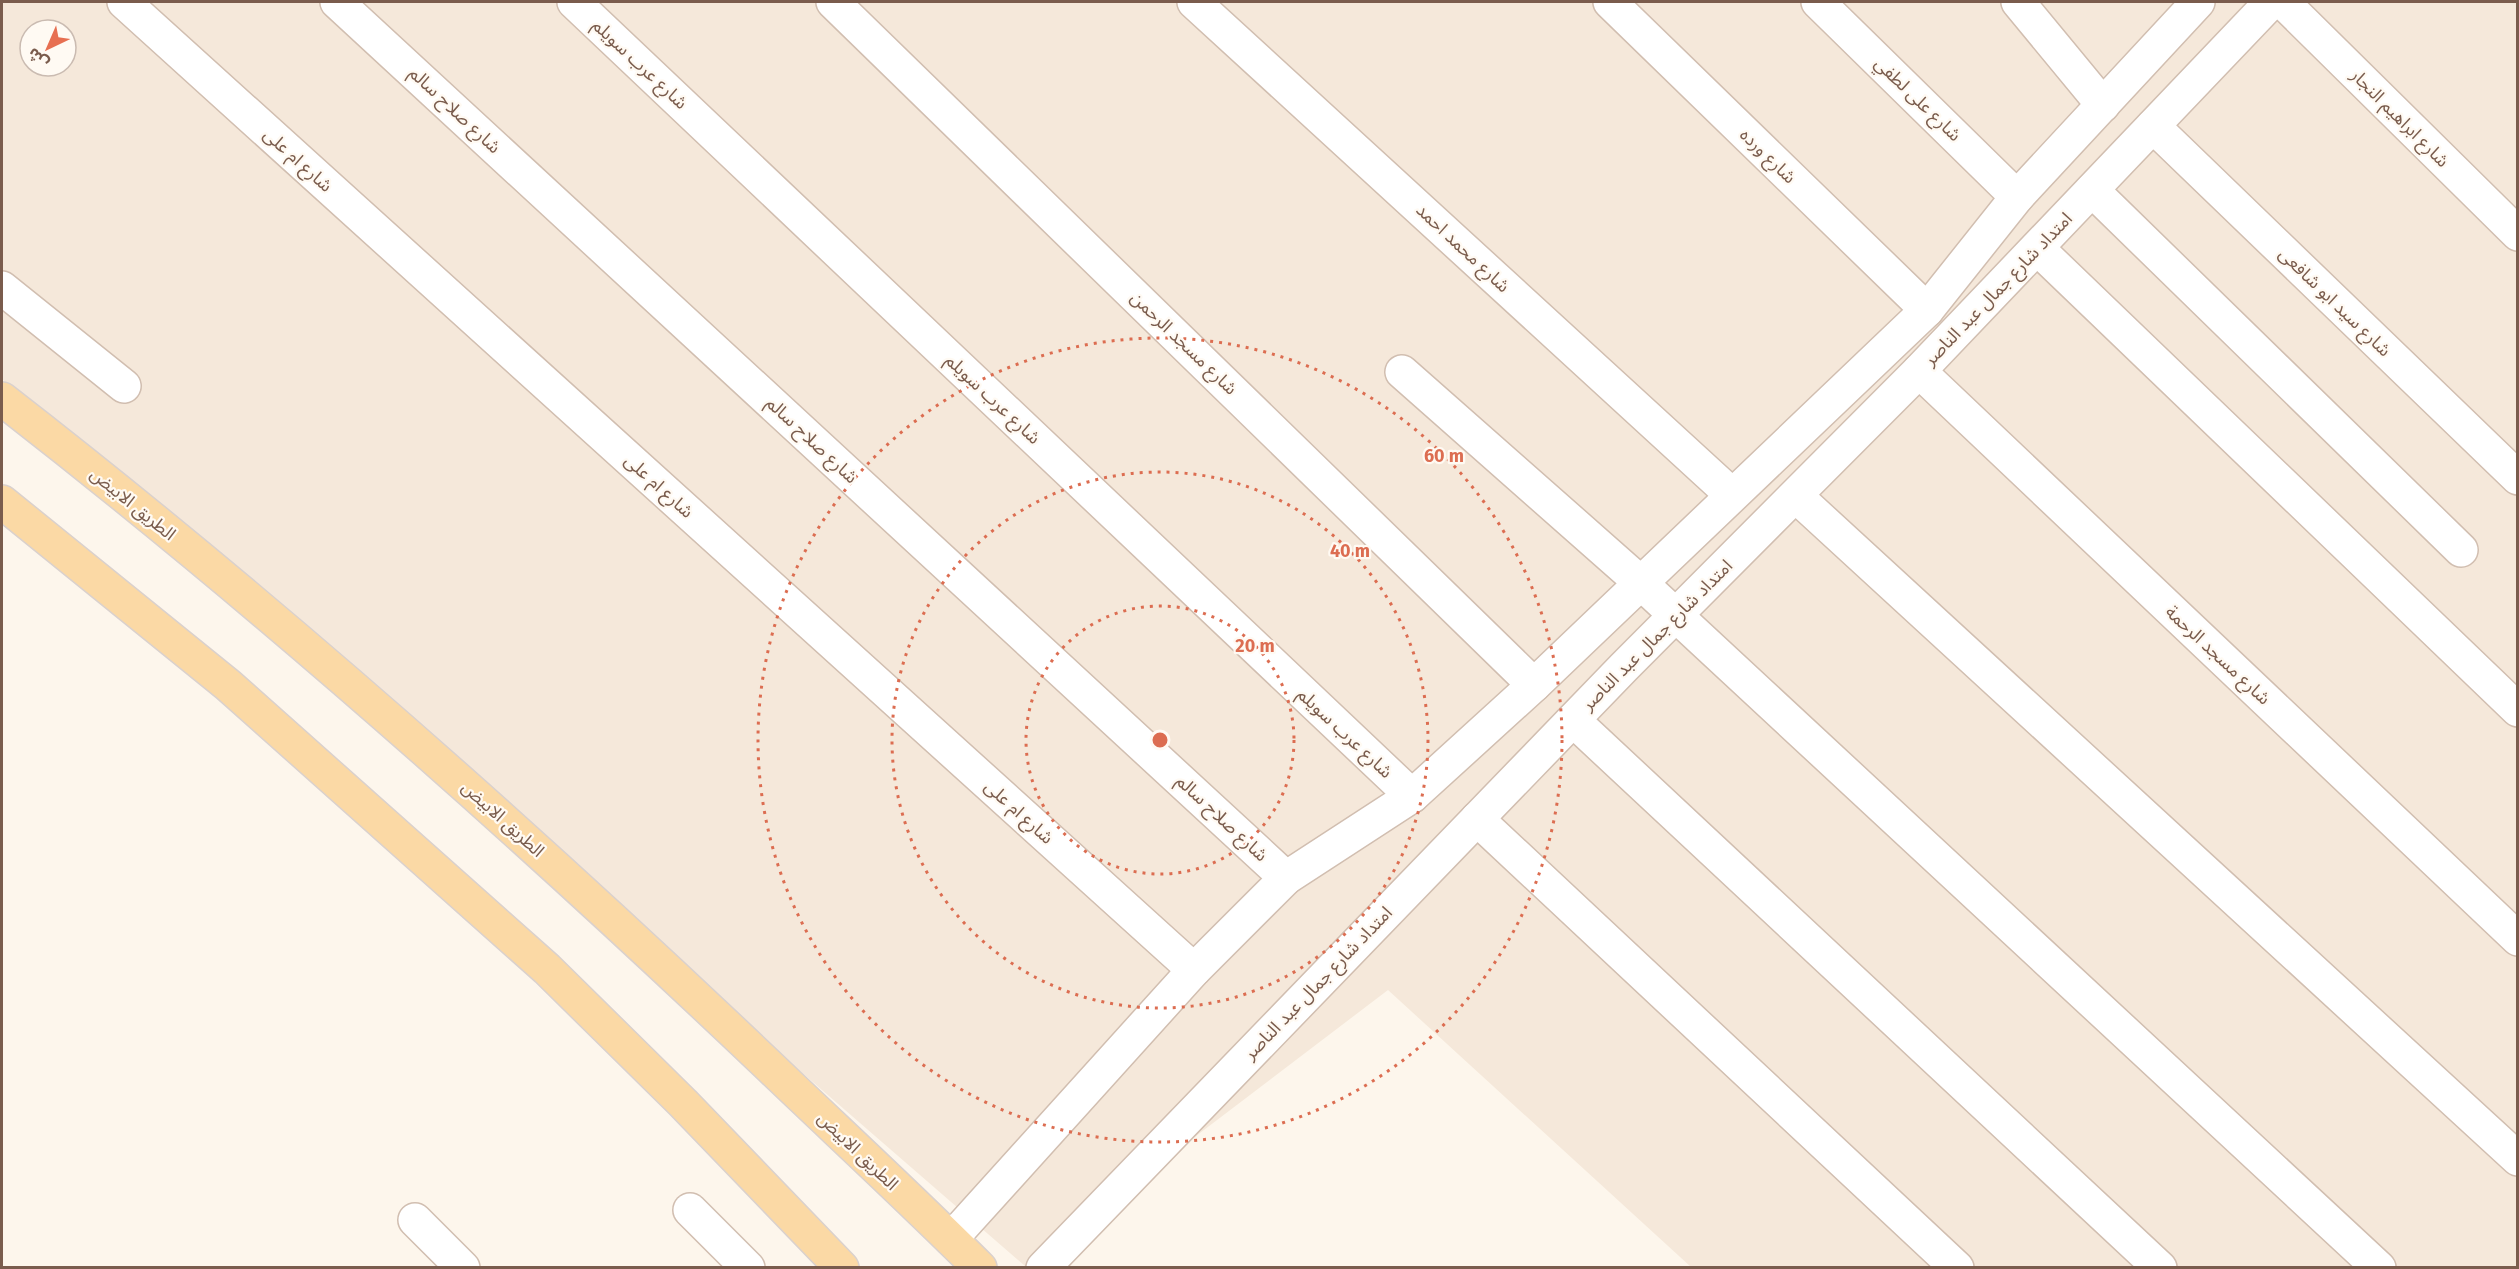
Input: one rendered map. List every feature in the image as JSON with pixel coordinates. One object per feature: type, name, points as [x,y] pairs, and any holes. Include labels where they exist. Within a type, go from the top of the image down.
[{"type":"main road","name":"الطريق الابيض","points":[[2,399],[269,615],[459,780],[609,915],[980,1268]]},
{"type":"main road","points":[[2,502],[228,685],[547,969],[683,1103],[842,1268]]},
{"type":"street","name":"شارع ام على","points":[[124,2],[1194,970]]},
{"type":"street","name":"شارع صلاح سالم","points":[[337,2],[1286,878]]},
{"type":"street","name":"شارع عرب سويلم","points":[[574,2],[1412,796]]},
{"type":"street","name":"شارع مسجد الرحمن","points":[[833,2],[1534,685]]},
{"type":"street","name":"شارع محمد احمد","points":[[1194,2],[1732,495]]},
{"type":"street","name":"شارع ورده","points":[[1610,2],[1927,310]]},
{"type":"street","name":"شارع على لطفي","points":[[1818,2],[2017,197]]},
{"type":"street","points":[[2018,2],[2103,105]]},
{"type":"street","name":"امتداد شارع جمال عبد الناصر","points":[[1043,1268],[1675,616],[1919,371],[2271,2]]},
{"type":"street","name":"شارع ابراهيم النجار","points":[[2283,2],[2517,234]]},
{"type":"street","name":"امتداد شارع جمال عبد الناصر","points":[[951,1239],[1194,970],[1286,878],[1412,796],[1534,685],[1927,310],[2017,197],[2103,105],[2182,7]]},
{"type":"street","name":"شارع سيد ابو شافعى","points":[[2153,126],[2517,478]]},
{"type":"street","points":[[2092,190],[2461,550]]},
{"type":"street","points":[[2037,248],[2517,710]]},
{"type":"street","points":[[2,288],[124,386]]},
{"type":"street","name":"شارع مسجد الرحمة","points":[[1919,371],[2517,939]]},
{"type":"street","points":[[1402,372],[1641,583],[2379,1268]]},
{"type":"street","points":[[1796,496],[2517,1159]]},
{"type":"street","points":[[1574,720],[2160,1268]]},
{"type":"street","points":[[1477,819],[1958,1268]]},
{"type":"street","points":[[690,1210],[748,1268]]},
{"type":"street","points":[[416,1220],[463,1268]]},
{"type":"shaded area","points":[[2,2],[2517,2],[2517,1267],[1691,1267],[1388,990],[1025,1266],[2,379]]}]
